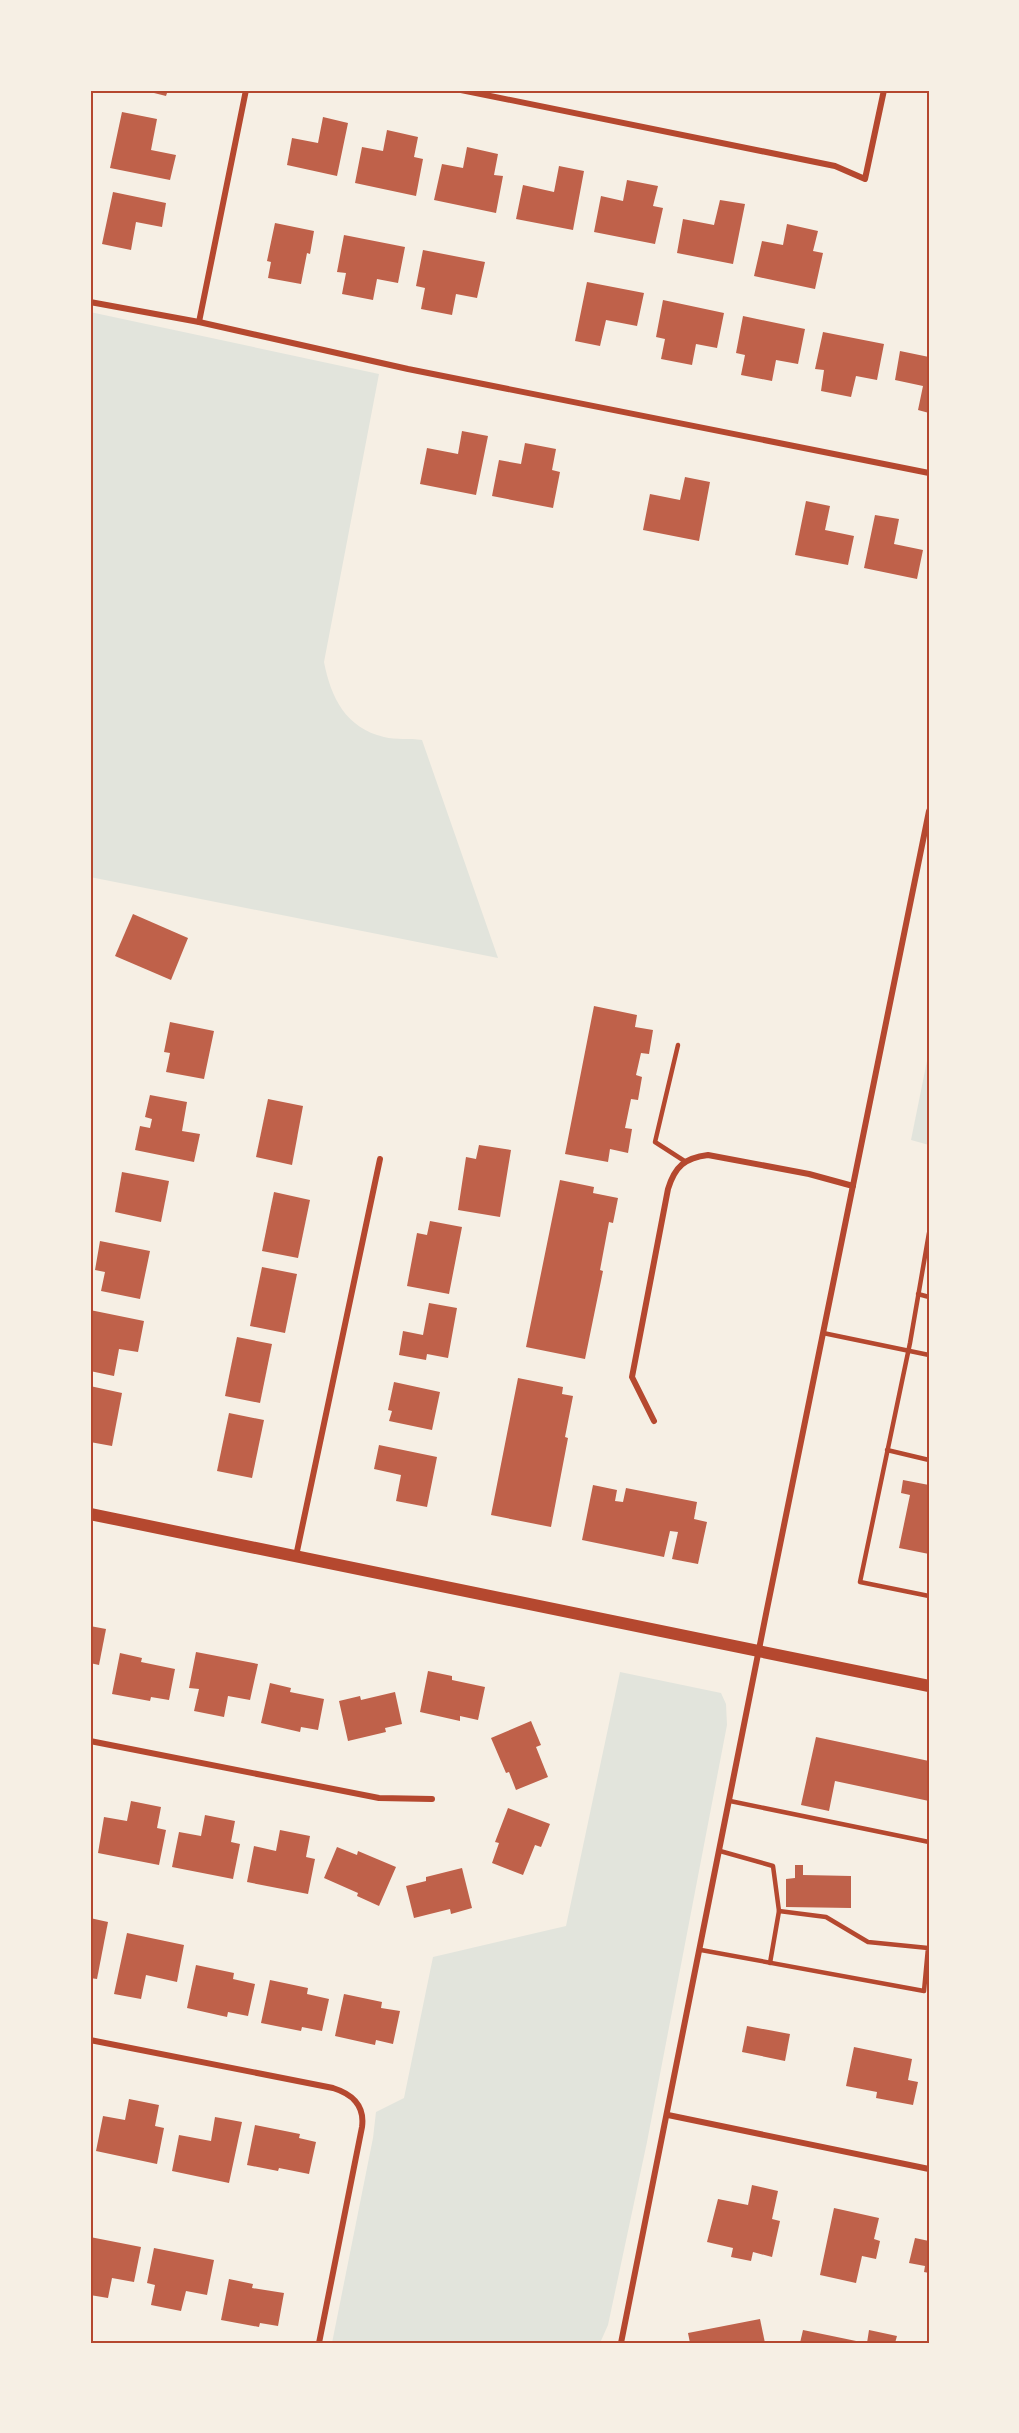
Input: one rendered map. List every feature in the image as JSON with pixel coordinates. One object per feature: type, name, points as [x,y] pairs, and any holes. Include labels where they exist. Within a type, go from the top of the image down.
[{"type":"main road","points":[[90,1514],[929,1686]]},
{"type":"street","points":[[199,322],[246,90]]},
{"type":"street","points":[[461,90],[835,166],[865,179],[884,90]]},
{"type":"street","points":[[90,302],[199,322],[420,371],[929,473]]},
{"type":"street","points":[[621,2343],[929,811]]},
{"type":"street","points":[[654,1421],[632,1377],[668,1189],[676,1169],[693,1157],[721,1156],[853,1186]]},
{"type":"street","points":[[296,1556],[380,1159]]},
{"type":"street","points":[[90,1741],[379,1798],[432,1799]]},
{"type":"street","points":[[90,2040],[333,2088],[356,2100],[362,2113],[362,2127],[319,2343]]},
{"type":"street","points":[[668,2115],[929,2169]]},
{"type":"lane","points":[[678,1044],[655,1142],[686,1162]]},
{"type":"lane","points":[[929,1233],[908,1351],[860,1582],[929,1596]]},
{"type":"lane","points":[[918,1294],[929,1297]]},
{"type":"lane","points":[[823,1333],[929,1355]]},
{"type":"lane","points":[[887,1450],[929,1460]]},
{"type":"lane","points":[[730,1801],[929,1842]]},
{"type":"lane","points":[[720,1851],[773,1866],[779,1911],[770,1964]]},
{"type":"lane","points":[[701,1950],[924,1991],[928,1948],[868,1942],[826,1917],[779,1911]]},
{"type":"shaded area","points":[[90,312],[379,374],[324,662],[331,688],[342,710],[360,727],[384,737],[422,740],[498,958],[90,877]]},
{"type":"shaded area","points":[[929,1051],[929,1145],[911,1140]]},
{"type":"shaded area","points":[[620,1672],[721,1693],[726,1704],[727,1725],[647,2142],[608,2325],[600,2343],[332,2343],[373,2138],[376,2112],[404,2098],[433,1957],[566,1926]]},
{"type":"building","points":[[142,90],[168,90],[166,96]]},
{"type":"building","points":[[122,112],[157,119],[151,150],[176,155],[170,180],[110,168]]},
{"type":"building","points":[[323,117],[348,123],[337,176],[287,165],[292,138],[318,143]]},
{"type":"building","points":[[387,130],[418,137],[414,157],[423,159],[416,196],[355,183],[362,147],[383,151]]},
{"type":"building","points":[[467,147],[498,154],[494,175],[503,176],[496,213],[434,200],[442,164],[463,168]]},
{"type":"building","points":[[559,166],[584,171],[573,230],[516,219],[523,185],[554,192]]},
{"type":"building","points":[[627,180],[658,186],[653,206],[663,208],[655,244],[594,232],[601,196],[623,201]]},
{"type":"building","points":[[113,192],[166,203],[162,227],[136,222],[131,250],[102,244]]},
{"type":"building","points":[[720,200],[745,204],[733,264],[677,253],[683,219],[714,225]]},
{"type":"building","points":[[275,223],[314,231],[301,284],[268,278],[271,262],[267,261]]},
{"type":"building","points":[[787,224],[818,231],[813,251],[823,253],[815,289],[754,276],[762,241],[783,245]]},
{"type":"building","points":[[344,235],[405,247],[398,283],[377,279],[373,300],[342,294],[346,273],[337,272]]},
{"type":"building","points":[[423,250],[485,262],[477,298],[456,294],[452,315],[421,309],[425,288],[416,286]]},
{"type":"building","points":[[587,282],[644,293],[637,326],[606,320],[600,346],[575,341]]},
{"type":"building","points":[[663,300],[724,313],[717,348],[696,344],[692,365],[661,359],[665,339],[656,337]]},
{"type":"building","points":[[743,316],[805,329],[798,364],[776,360],[772,381],[741,375],[745,355],[736,353]]},
{"type":"building","points":[[823,332],[884,344],[877,380],[856,376],[851,397],[821,391],[824,370],[815,369]]},
{"type":"building","points":[[900,351],[929,357],[929,413],[918,410],[923,386],[895,380]]},
{"type":"building","points":[[462,431],[488,436],[476,495],[420,484],[427,448],[458,454]]},
{"type":"building","points":[[525,443],[556,449],[552,470],[560,472],[553,508],[492,496],[499,460],[521,464]]},
{"type":"building","points":[[685,477],[710,482],[699,541],[643,530],[650,494],[680,500]]},
{"type":"building","points":[[806,501],[830,506],[825,530],[854,536],[848,565],[795,555]]},
{"type":"building","points":[[875,515],[899,519],[894,544],[923,550],[917,579],[864,568]]},
{"type":"building","points":[[133,914],[188,938],[171,980],[115,956]]},
{"type":"building","points":[[594,1006],[637,1015],[635,1027],[653,1030],[649,1054],[641,1053],[636,1075],[642,1077],[638,1100],[631,1099],[625,1128],[632,1129],[628,1153],[610,1149],[608,1162],[565,1154]]},
{"type":"building","points":[[170,1022],[214,1031],[204,1079],[166,1072],[170,1053],[164,1052]]},
{"type":"building","points":[[150,1095],[187,1102],[182,1131],[200,1134],[194,1162],[135,1150],[140,1126],[150,1128],[152,1119],[145,1117]]},
{"type":"building","points":[[268,1099],[303,1106],[292,1165],[256,1157]]},
{"type":"building","points":[[479,1145],[511,1150],[500,1217],[458,1210],[466,1157],[476,1159]]},
{"type":"building","points":[[122,1172],[169,1181],[161,1222],[115,1212]]},
{"type":"building","points":[[560,1180],[594,1187],[593,1193],[618,1198],[613,1223],[609,1222],[600,1270],[603,1271],[585,1359],[526,1347]]},
{"type":"building","points":[[274,1192],[310,1200],[298,1258],[262,1251]]},
{"type":"building","points":[[430,1221],[462,1227],[449,1294],[407,1286],[417,1233],[427,1235]]},
{"type":"building","points":[[100,1241],[150,1251],[140,1299],[101,1291],[105,1272],[95,1270]]},
{"type":"building","points":[[262,1267],[297,1274],[285,1333],[250,1326]]},
{"type":"building","points":[[429,1303],[457,1308],[448,1358],[427,1354],[426,1360],[399,1355],[403,1331],[423,1335]]},
{"type":"building","points":[[90,1310],[144,1321],[138,1352],[119,1349],[114,1376],[90,1371]]},
{"type":"building","points":[[237,1337],[272,1344],[260,1403],[225,1396]]},
{"type":"building","points":[[518,1378],[563,1387],[562,1394],[573,1396],[565,1437],[568,1438],[551,1527],[491,1515]]},
{"type":"building","points":[[394,1382],[440,1392],[432,1430],[389,1421],[392,1411],[388,1410]]},
{"type":"building","points":[[90,1386],[122,1393],[112,1446],[90,1442]]},
{"type":"building","points":[[229,1413],[264,1420],[252,1478],[217,1471]]},
{"type":"building","points":[[379,1445],[437,1457],[427,1507],[396,1501],[401,1475],[374,1469]]},
{"type":"building","points":[[903,1480],[929,1485],[929,1554],[899,1548],[910,1495],[901,1493]]},
{"type":"building","points":[[593,1485],[617,1490],[615,1501],[623,1502],[626,1488],[697,1502],[694,1519],[707,1522],[698,1564],[672,1559],[678,1532],[670,1531],[664,1557],[582,1540]]},
{"type":"building","points":[[90,1626],[106,1629],[99,1665],[90,1663]]},
{"type":"building","points":[[196,1652],[258,1664],[250,1700],[228,1696],[224,1717],[194,1711],[199,1689],[189,1688]]},
{"type":"building","points":[[120,1653],[142,1658],[141,1662],[175,1669],[169,1700],[151,1697],[150,1701],[112,1694]]},
{"type":"building","points":[[428,1671],[452,1676],[452,1680],[485,1687],[478,1720],[460,1716],[460,1721],[420,1712]]},
{"type":"building","points":[[270,1683],[291,1688],[290,1692],[324,1699],[318,1730],[301,1727],[300,1732],[261,1723]]},
{"type":"building","points":[[395,1692],[402,1724],[385,1728],[386,1732],[348,1741],[339,1701],[360,1696],[361,1700]]},
{"type":"building","points":[[531,1721],[541,1745],[536,1747],[548,1777],[516,1790],[491,1738]]},
{"type":"building","points":[[816,1737],[929,1761],[929,1801],[835,1781],[829,1811],[801,1805]]},
{"type":"building","points":[[131,1801],[161,1807],[157,1828],[166,1830],[159,1865],[98,1853],[104,1817],[127,1821]]},
{"type":"building","points":[[508,1808],[550,1824],[541,1847],[535,1845],[523,1875],[492,1863],[499,1843],[495,1842]]},
{"type":"building","points":[[205,1815],[235,1821],[231,1842],[240,1844],[233,1879],[172,1867],[179,1832],[201,1836]]},
{"type":"building","points":[[280,1830],[310,1836],[306,1857],[315,1859],[308,1894],[247,1882],[254,1846],[276,1851]]},
{"type":"building","points":[[337,1847],[357,1855],[358,1851],[396,1867],[379,1906],[357,1896],[358,1893],[324,1878]]},
{"type":"building","points":[[795,1865],[803,1865],[803,1875],[851,1876],[851,1908],[786,1907],[786,1879],[795,1878]]},
{"type":"building","points":[[462,1868],[472,1908],[451,1914],[450,1909],[414,1918],[406,1886],[426,1881],[426,1877]]},
{"type":"building","points":[[90,1918],[108,1922],[97,1979],[90,1978]]},
{"type":"building","points":[[127,1933],[184,1945],[177,1982],[146,1975],[141,1999],[114,1994]]},
{"type":"building","points":[[196,1965],[234,1973],[233,1979],[255,1984],[248,2016],[228,2012],[227,2017],[187,2008]]},
{"type":"building","points":[[270,1980],[308,1988],[307,1994],[329,1999],[322,2031],[302,2027],[301,2031],[261,2023]]},
{"type":"building","points":[[344,1994],[382,2002],[381,2008],[400,2011],[393,2044],[376,2040],[375,2045],[335,2036]]},
{"type":"building","points":[[747,2026],[790,2034],[785,2061],[742,2052]]},
{"type":"building","points":[[854,2047],[912,2059],[908,2080],[918,2082],[913,2105],[876,2098],[877,2092],[846,2086]]},
{"type":"building","points":[[129,2099],[159,2105],[155,2126],[164,2128],[157,2164],[96,2151],[103,2116],[125,2120]]},
{"type":"building","points":[[215,2117],[242,2122],[229,2183],[172,2171],[179,2135],[211,2141]]},
{"type":"building","points":[[255,2125],[300,2134],[299,2138],[316,2142],[309,2174],[247,2165]]},
{"type":"building","points":[[752,2185],[778,2191],[772,2219],[780,2221],[772,2257],[753,2252],[751,2261],[731,2257],[733,2248],[707,2242],[718,2199],[748,2205]]},
{"type":"building","points":[[834,2208],[879,2218],[874,2239],[880,2241],[876,2259],[862,2256],[856,2283],[820,2275]]},
{"type":"building","points":[[90,2237],[141,2247],[134,2282],[112,2278],[108,2298],[90,2295]]},
{"type":"building","points":[[915,2238],[929,2241],[929,2273],[924,2272],[925,2266],[909,2263]]},
{"type":"building","points":[[154,2248],[214,2260],[207,2295],[186,2291],[181,2311],[151,2305],[155,2285],[147,2283]]},
{"type":"building","points":[[229,2279],[253,2284],[252,2288],[284,2293],[278,2326],[260,2323],[259,2327],[221,2320]]},
{"type":"building","points":[[760,2319],[765,2343],[690,2343],[688,2333]]},
{"type":"building","points":[[803,2330],[861,2342],[861,2343],[800,2343]]},
{"type":"building","points":[[869,2330],[897,2336],[895,2343],[867,2343]]}]
